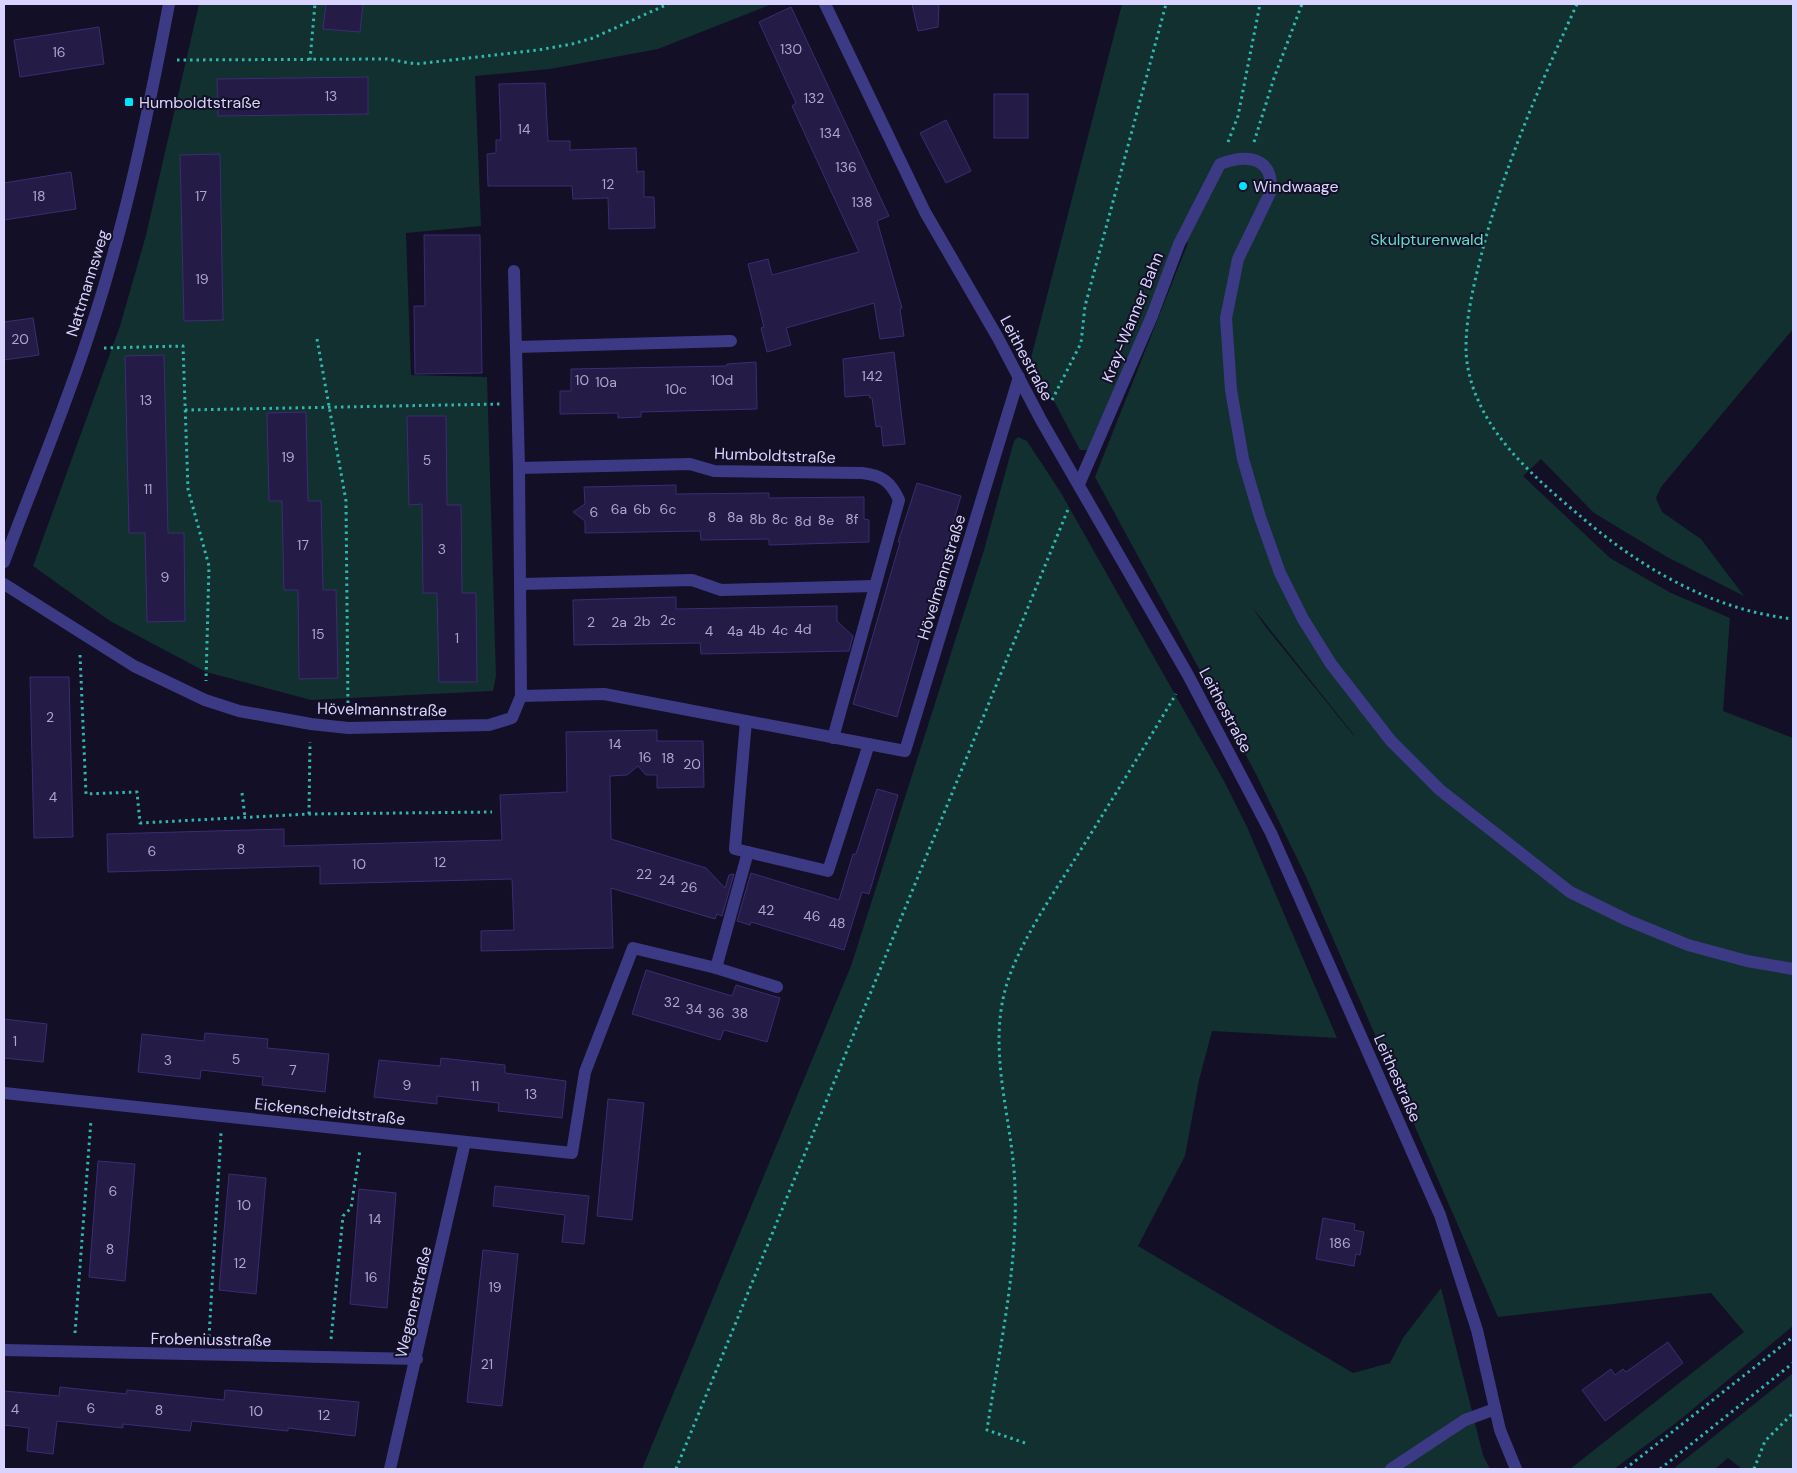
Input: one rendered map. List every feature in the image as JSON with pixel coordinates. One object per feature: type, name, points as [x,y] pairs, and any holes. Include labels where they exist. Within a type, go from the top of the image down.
[{"type":"street","name":"Nattmannsweg","points":[[4,562],[84,348],[123,223],[169,4]]},
{"type":"street","name":"Leithestraße","points":[[825,4],[925,212],[1019,377],[1041,420],[1188,675],[1271,833],[1440,1215],[1477,1330],[1500,1430],[1516,1469]]},
{"type":"street","points":[[1220,164],[1239,158],[1249,158],[1260,163],[1268,170],[1272,181],[1271,192],[1238,259],[1226,318],[1231,390],[1243,459],[1260,517],[1280,573],[1303,619],[1331,664],[1391,741],[1440,790],[1570,892],[1627,920],[1688,945],[1793,969]]},
{"type":"street","name":"Kray-Wanner Bahn","points":[[1079,484],[1152,316],[1179,244],[1220,164]]},
{"type":"street","points":[[514,271],[520,468],[521,696]]},
{"type":"street","points":[[517,347],[731,341]]},
{"type":"street","name":"Hövelmannstraße","points":[[4,584],[134,666],[206,700],[238,711],[311,724],[348,728],[489,725],[512,718],[521,696],[604,694],[905,751],[1019,377]]},
{"type":"street","name":"Humboldtstraße","points":[[520,468],[690,464],[714,471],[875,474],[887,481],[899,500],[833,738]]},
{"type":"street","points":[[521,584],[692,580],[721,590],[874,586]]},
{"type":"street","points":[[746,721],[735,849],[828,871],[869,744]]},
{"type":"street","points":[[748,852],[716,968],[777,987]]},
{"type":"street","name":"Eickenscheidtstraße","points":[[4,1092],[572,1153],[585,1072],[633,948],[716,968]]},
{"type":"street","name":"Wegenerstraße","points":[[390,1469],[417,1358],[465,1142]]},
{"type":"street","name":"Frobeniusstraße","points":[[4,1350],[417,1358]]},
{"type":"street","points":[[1391,1469],[1465,1420],[1495,1409]]},
{"type":"path","points":[[310,60],[315,4]]},
{"type":"path","points":[[158,60],[387,59],[416,64],[538,50],[593,38],[668,4]]},
{"type":"path","points":[[1041,420],[1082,344],[1085,306],[1166,4]]},
{"type":"path","points":[[1220,164],[1238,116],[1260,4]]},
{"type":"path","points":[[1249,158],[1274,78],[1302,4]]},
{"type":"path","points":[[1577,4],[1540,84],[1506,174],[1472,292],[1466,349],[1470,376],[1478,400],[1510,449],[1558,498],[1607,538],[1658,572],[1701,596],[1734,607],[1793,619]]},
{"type":"path","points":[[317,340],[346,501],[348,728]]},
{"type":"path","points":[[84,348],[183,346],[188,489],[210,566],[206,700]]},
{"type":"path","points":[[185,410],[518,403]]},
{"type":"path","points":[[676,1469],[1079,484]]},
{"type":"path","points":[[79,632],[86,794],[137,792],[140,823],[309,814],[492,812]]},
{"type":"path","points":[[1025,1443],[987,1430],[1013,1255],[1016,1187],[1011,1136],[998,1056],[999,1025],[1003,997],[1013,968],[1036,921],[1188,675]]},
{"type":"path","points":[[309,814],[311,724]]},
{"type":"path","points":[[242,793],[245,817]]},
{"type":"path","points":[[74,1352],[92,1102]]},
{"type":"path","points":[[208,1355],[222,1115]]},
{"type":"path","points":[[329,1357],[343,1216],[351,1208],[363,1131]]},
{"type":"path","points":[[1625,1469],[1793,1337]]},
{"type":"path","points":[[1660,1469],[1793,1363]]},
{"type":"path","points":[[1754,1469],[1765,1441],[1793,1413]]},
{"type":"green space","points":[[199,4],[772,4],[658,49],[550,69],[475,76],[481,226],[406,233],[411,375],[487,377],[496,676],[493,691],[311,700],[206,672],[110,621],[33,566],[120,326],[146,235]]},
{"type":"green space","name":"Skulpturenwald","points":[[1122,4],[1793,4],[1793,329],[1661,487],[1656,498],[1662,512],[1701,539],[1744,596],[1667,557],[1594,513],[1541,459],[1523,476],[1610,558],[1671,593],[1730,618],[1723,711],[1793,738],[1793,1326],[1676,1423],[1614,1469],[1570,1469],[1744,1332],[1711,1293],[1498,1317],[1307,879],[1255,772],[1095,477],[1188,243],[1179,236],[1093,450],[1080,450],[1031,358]],"holes":[[[1252,607],[1354,735],[1265,626]]]},
{"type":"green space","points":[[1018,437],[1027,441],[1061,493],[1224,781],[1247,827],[1337,1038],[1212,1031],[1199,1080],[1185,1156],[1138,1246],[1353,1373],[1390,1363],[1403,1338],[1441,1288],[1483,1455],[1490,1469],[642,1469],[851,966],[984,550],[1014,441]]},
{"type":"green space","points":[[1793,1373],[1793,1469],[1742,1469],[1728,1458],[1715,1469],[1673,1469]]},
{"type":"building","points":[[326,4],[363,4],[360,32],[323,29]]},
{"type":"building","points":[[912,4],[939,4],[938,27],[918,31]]},
{"type":"building","points":[[791,7],[889,216],[877,221],[902,308],[900,309],[904,336],[880,339],[874,303],[786,328],[791,345],[767,352],[761,328],[764,327],[748,264],[768,259],[772,275],[859,252],[792,106],[796,103],[759,22]]},
{"type":"building","points":[[99,27],[104,64],[20,77],[14,40]]},
{"type":"building","points":[[368,77],[368,114],[218,116],[217,79]]},
{"type":"building","points":[[545,83],[548,141],[570,141],[570,150],[636,148],[637,172],[644,171],[644,197],[654,197],[655,228],[609,229],[608,198],[573,199],[572,186],[488,186],[487,154],[496,153],[496,140],[501,140],[499,84]]},
{"type":"building","points":[[994,94],[1028,94],[1028,138],[994,138]]},
{"type":"building","points":[[946,120],[971,171],[946,183],[920,133]]},
{"type":"building","points":[[220,154],[223,320],[184,321],[180,155]]},
{"type":"building","points":[[71,172],[76,209],[4,220],[4,183]]},
{"type":"building","points":[[424,235],[480,235],[482,373],[415,374],[414,306],[425,306]]},
{"type":"building","points":[[33,318],[39,355],[4,360],[4,322]]},
{"type":"building","points":[[894,352],[905,444],[883,446],[881,426],[876,427],[872,398],[869,395],[845,397],[843,359]]},
{"type":"building","points":[[164,355],[168,533],[184,533],[185,621],[147,622],[145,533],[129,533],[125,356]]},
{"type":"building","points":[[756,362],[757,409],[641,412],[641,417],[618,418],[618,413],[560,414],[560,391],[571,391],[571,369],[727,366],[727,364]]},
{"type":"building","points":[[306,412],[308,501],[321,501],[323,590],[336,590],[338,678],[299,679],[298,590],[284,590],[282,501],[269,501],[267,413]]},
{"type":"building","points":[[407,416],[446,416],[447,505],[461,505],[462,593],[476,593],[477,682],[439,682],[437,593],[423,593],[422,504],[409,505]]},
{"type":"building","points":[[917,483],[961,496],[897,717],[853,704],[900,542],[898,542]]},
{"type":"building","points":[[676,485],[676,494],[769,493],[769,498],[864,497],[864,519],[869,520],[869,542],[769,545],[769,539],[701,540],[700,531],[585,533],[585,521],[573,512],[585,504],[584,487]]},
{"type":"building","points":[[676,597],[676,609],[837,606],[837,621],[853,636],[849,651],[701,654],[700,643],[574,645],[573,600]]},
{"type":"building","points":[[30,677],[69,677],[73,837],[34,838]]},
{"type":"building","points":[[657,730],[657,741],[703,741],[704,787],[657,788],[657,775],[646,775],[638,766],[627,775],[610,776],[611,839],[706,868],[725,888],[729,875],[734,874],[722,916],[717,914],[715,919],[611,888],[613,948],[481,951],[481,931],[514,930],[512,879],[320,884],[320,866],[108,872],[107,834],[284,829],[284,846],[502,840],[500,795],[567,792],[566,732]]},
{"type":"building","points":[[877,789],[898,795],[869,894],[862,892],[844,950],[751,922],[750,925],[737,921],[751,873],[839,900],[853,854],[856,854]]},
{"type":"building","points":[[646,970],[732,996],[736,985],[780,998],[767,1042],[724,1030],[720,1040],[632,1014]]},
{"type":"building","points":[[4,1019],[47,1024],[43,1062],[4,1058]]},
{"type":"building","points":[[205,1033],[268,1039],[267,1048],[329,1054],[325,1092],[262,1085],[263,1077],[201,1070],[200,1079],[138,1072],[142,1034],[204,1041]]},
{"type":"building","points":[[441,1058],[505,1065],[505,1073],[566,1081],[562,1118],[498,1111],[499,1103],[437,1096],[437,1104],[374,1097],[379,1060],[440,1066]]},
{"type":"building","points":[[608,1099],[644,1103],[632,1220],[597,1216]]},
{"type":"building","points":[[98,1161],[135,1164],[125,1281],[89,1277]]},
{"type":"building","points":[[229,1174],[266,1178],[256,1294],[219,1290]]},
{"type":"building","points":[[495,1186],[589,1196],[584,1244],[562,1242],[565,1215],[493,1206]]},
{"type":"building","points":[[359,1189],[396,1193],[387,1308],[350,1304]]},
{"type":"building","points":[[1323,1218],[1355,1224],[1354,1230],[1364,1232],[1360,1255],[1356,1254],[1354,1266],[1316,1259]]},
{"type":"building","points":[[483,1250],[518,1254],[502,1406],[467,1402]]},
{"type":"building","points":[[1668,1342],[1683,1363],[1605,1421],[1582,1390],[1611,1369],[1615,1375],[1623,1369],[1626,1372]]},
{"type":"building","points":[[60,1387],[126,1394],[127,1390],[224,1400],[225,1390],[359,1402],[355,1436],[288,1428],[288,1431],[192,1421],[190,1431],[123,1424],[123,1428],[57,1421],[53,1454],[27,1451],[29,1428],[4,1425],[4,1391],[59,1396]]},
{"type":"place","name":"Humboldtstraße","points":[[129,102]]},
{"type":"place","name":"Windwaage","points":[[1243,186]]}]
